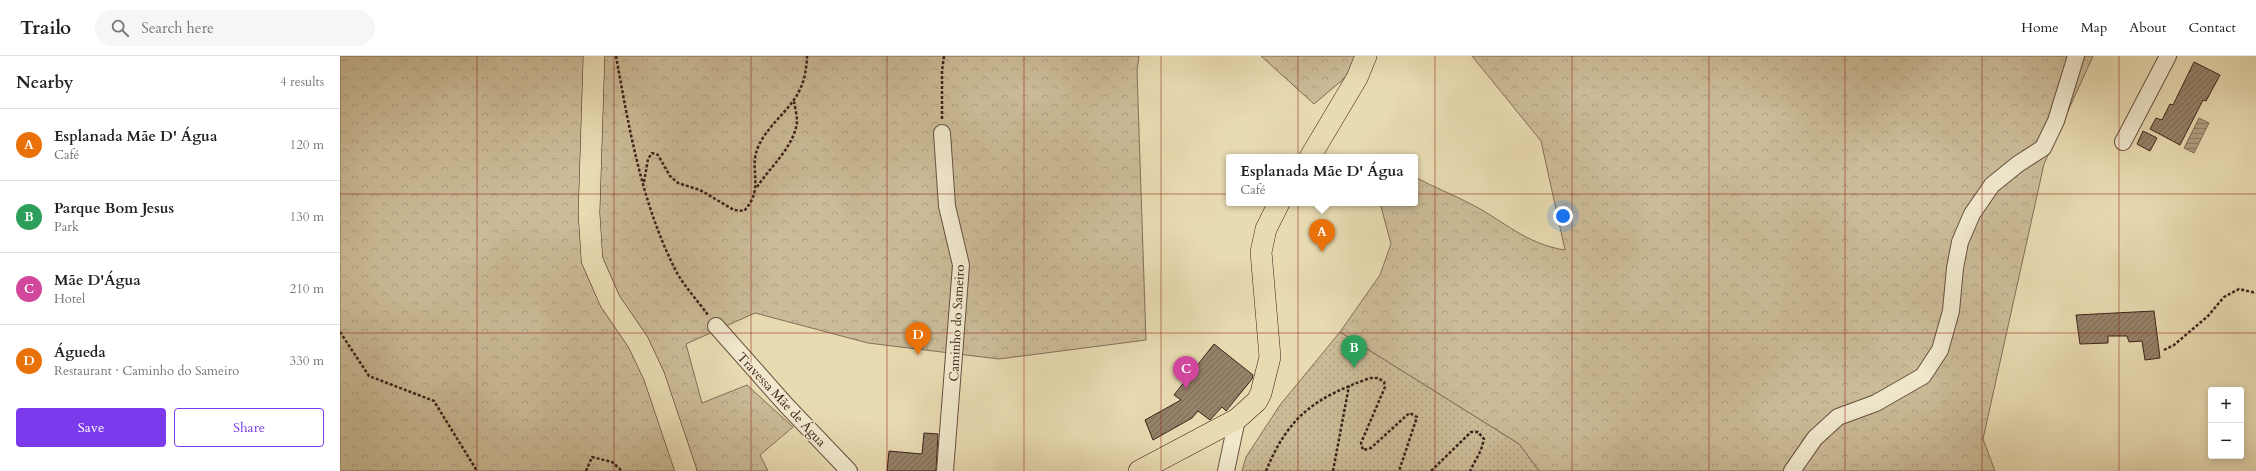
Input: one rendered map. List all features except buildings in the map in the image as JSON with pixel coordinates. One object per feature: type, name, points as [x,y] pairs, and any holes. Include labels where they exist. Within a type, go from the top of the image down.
[{"type":"main road","points":[[594,56],[589,213],[592,260],[610,301],[638,342],[654,376],[686,471]]},
{"type":"main road","points":[[1312,154],[1357,78],[1366,56]]},
{"type":"main road","points":[[1138,471],[1237,419],[1253,404],[1261,393],[1270,357],[1261,252],[1266,229],[1278,206]]},
{"type":"street","points":[[1792,471],[1815,438],[1838,417],[1876,403],[1923,376],[1940,350],[1951,311],[1955,268],[1960,242],[1972,214],[1992,185],[2018,164],[2043,148],[2056,121],[2076,56]]},
{"type":"street","points":[[2123,142],[2168,56]]},
{"type":"street","name":"Caminho do Sameiro","points":[[942,134],[948,206],[961,265],[945,471]]},
{"type":"street","name":"Travessa Mãe de Água","points":[[716,326],[786,406],[849,471]]},
{"type":"street","points":[[1226,471],[1237,419]]},
{"type":"path","points":[[616,56],[627,118],[652,215],[677,272],[716,326]]},
{"type":"path","points":[[756,187],[755,160],[759,145],[802,88],[807,56]]},
{"type":"path","points":[[942,134],[942,71],[944,56]]},
{"type":"path","points":[[644,182],[648,159],[652,153],[658,155],[670,176],[678,183],[700,190],[734,210],[744,211],[750,204],[756,187],[770,167],[789,146],[797,122],[794,100]]},
{"type":"path","points":[[2164,350],[2174,345],[2208,316],[2224,297],[2239,289],[2256,293]]},
{"type":"path","points":[[340,332],[369,376],[434,401],[477,471]]},
{"type":"path","points":[[1266,471],[1289,428],[1307,408],[1326,396],[1370,378],[1378,378],[1384,382],[1385,387],[1361,443],[1363,450],[1371,448],[1410,413],[1417,417],[1399,471]]},
{"type":"path","points":[[1333,471],[1349,386]]},
{"type":"path","points":[[1431,471],[1471,432],[1478,432],[1484,439],[1481,450],[1470,471]]},
{"type":"path","points":[[586,471],[592,457],[612,462],[622,471]]},
{"type":"green space","points":[[340,56],[1139,56],[1137,71],[1146,340],[999,359],[868,343],[755,313],[686,344],[702,403],[747,385],[793,427],[760,455],[768,471],[340,471]]},
{"type":"green space","points":[[1261,56],[1371,56],[1314,104]]},
{"type":"green space","points":[[1472,56],[2093,56],[2044,164],[1983,439],[1995,471],[1539,471],[1519,444],[1340,332],[1380,275],[1391,244],[1381,206],[1418,206],[1418,178],[1471,204],[1538,243],[1565,250],[1541,141]]},
{"type":"green space","points":[[1340,332],[1519,444],[1539,471],[1242,471],[1246,457],[1280,405]]},
{"type":"shaded area","points":[[2199,118],[2209,123],[2194,153],[2184,148]]},
{"type":"place","name":"Esplanada Mãe D' Água","points":[[1322,252]]},
{"type":"place","name":"Águeda","points":[[918,355]]},
{"type":"place","name":"Parque Bom Jesus","points":[[1354,368]]},
{"type":"place","name":"Mãe D'Água","points":[[1186,389]]}]
